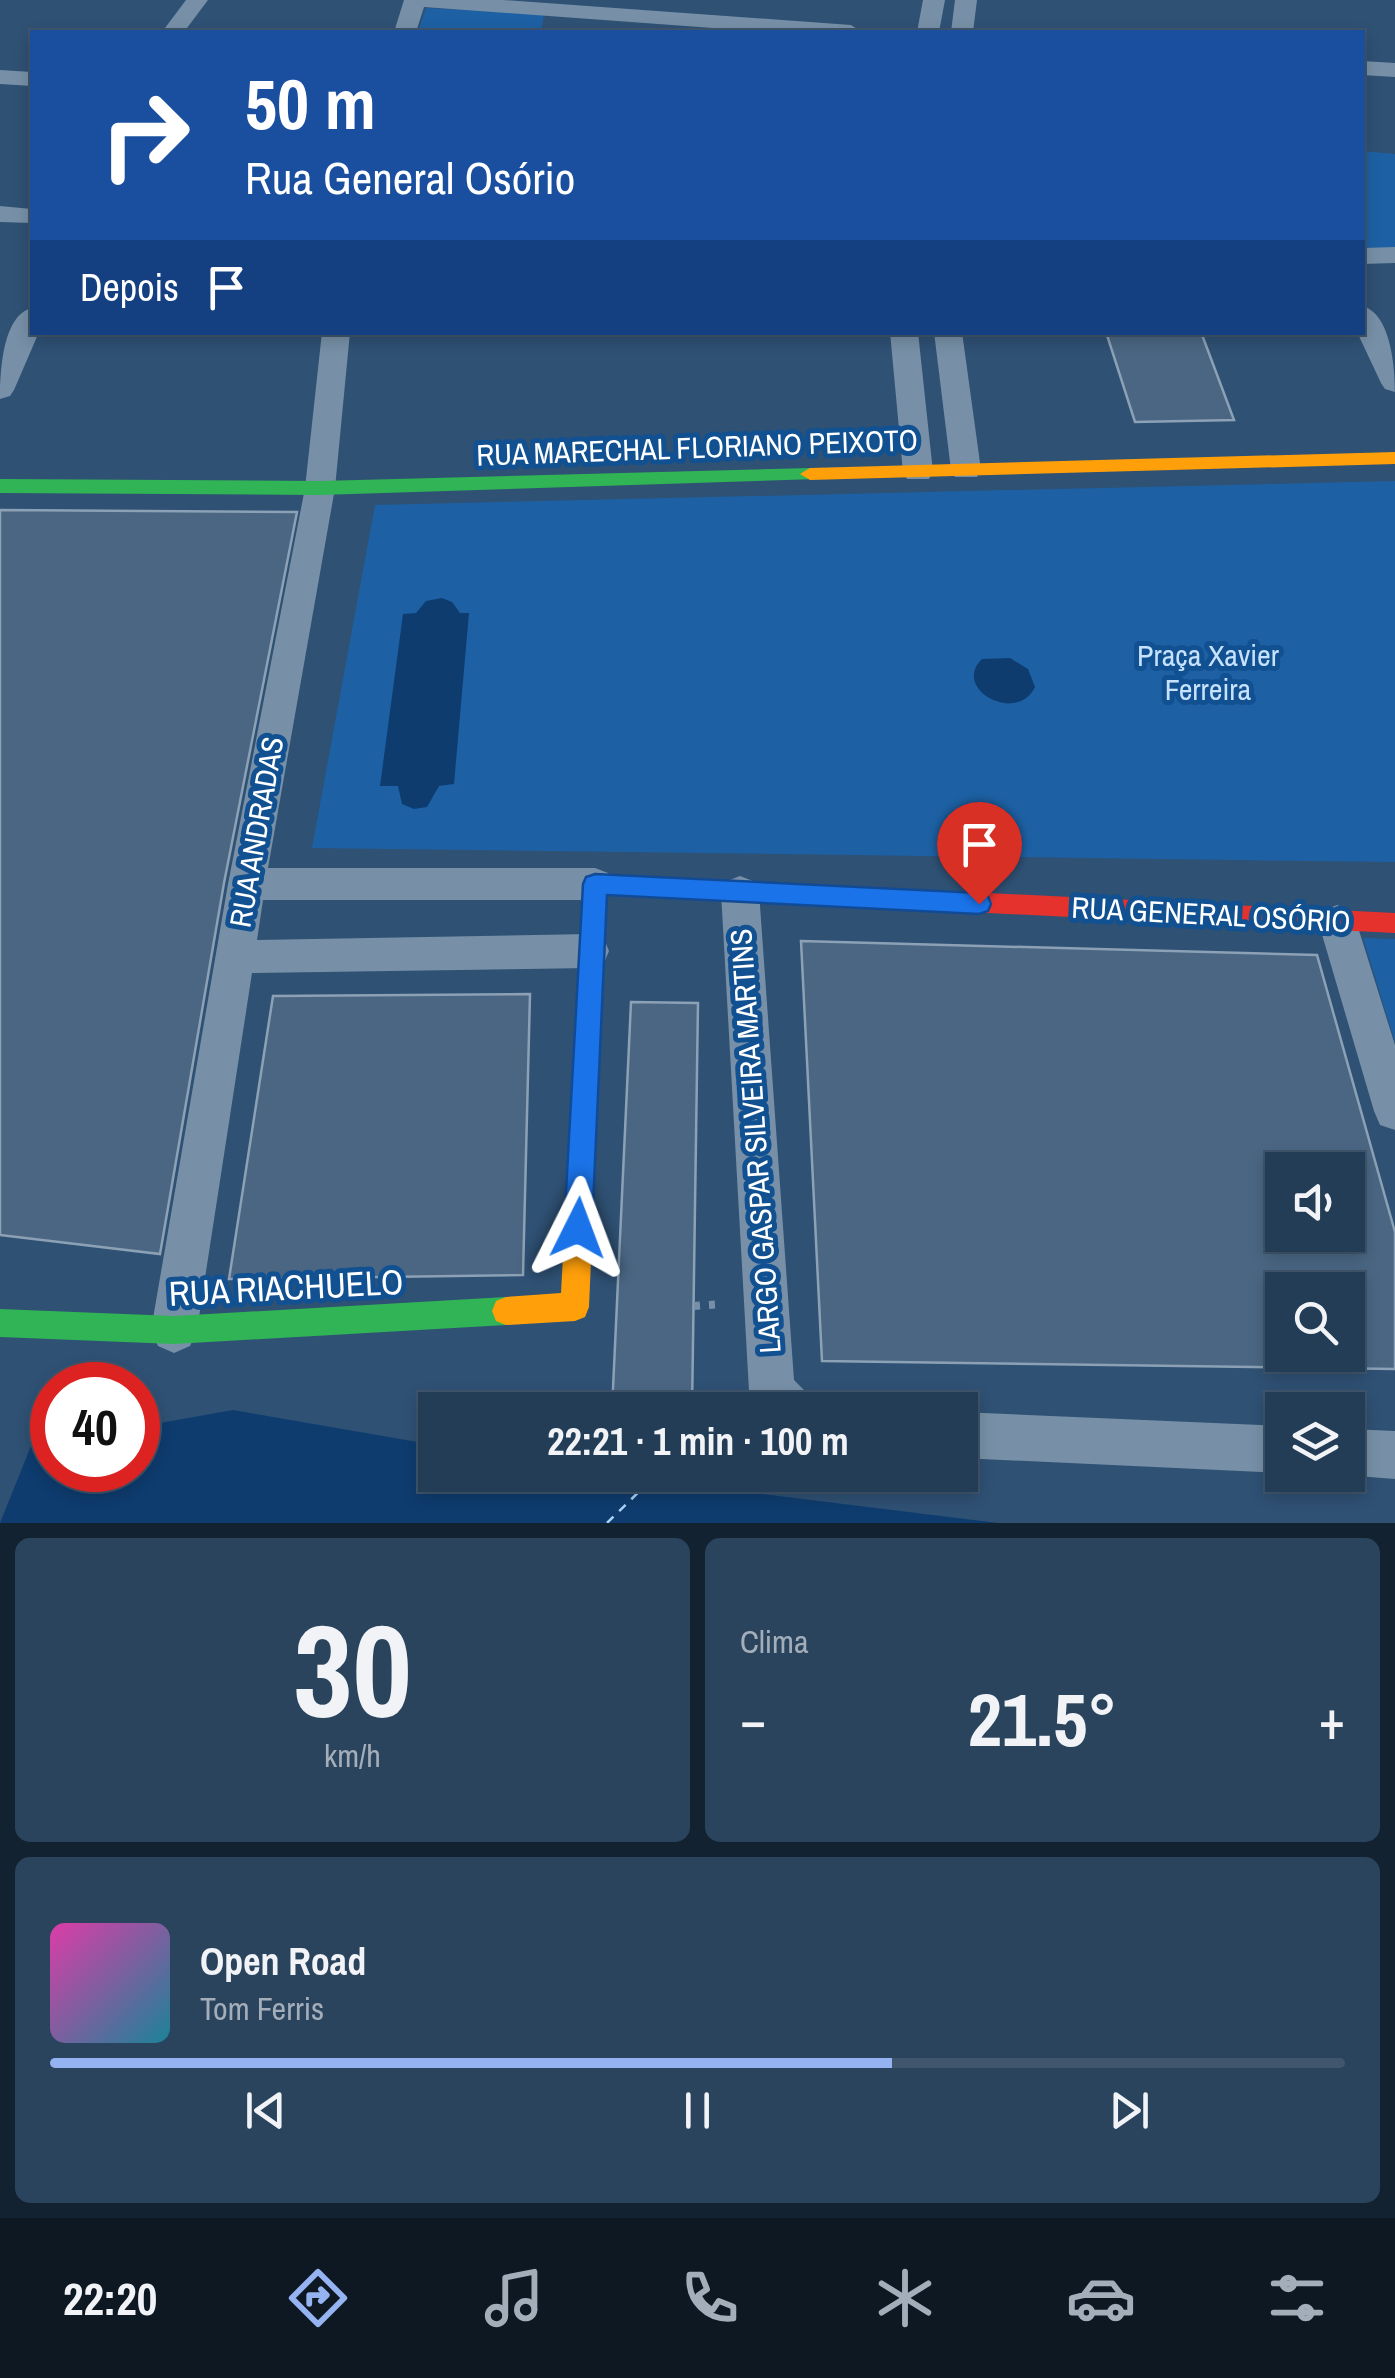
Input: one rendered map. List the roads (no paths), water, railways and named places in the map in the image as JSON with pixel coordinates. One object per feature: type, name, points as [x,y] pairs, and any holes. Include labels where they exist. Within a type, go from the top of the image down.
[{"type":"main road","name":"RUA MARECHAL FLORIANO PEIXOTO","points":[[0,486],[320,488],[1395,458]]},
{"type":"main road","name":"RUA GENERAL OSÓRIO","points":[[595,884],[1395,923]]},
{"type":"main road","points":[[590,951],[595,884]]},
{"type":"main road","name":"RUA RIACHUELO","points":[[0,1323],[174,1330],[574,1306],[590,951]]},
{"type":"street","points":[[174,30],[197,0]]},
{"type":"street","points":[[406,30],[416,0],[556,22],[792,30]]},
{"type":"street","points":[[928,30],[934,0]]},
{"type":"street","points":[[962,30],[966,0]]},
{"type":"street","points":[[1365,68],[1395,70]]},
{"type":"street","points":[[0,76],[30,79]]},
{"type":"street","points":[[0,214],[30,216]]},
{"type":"street","points":[[1365,256],[1395,255]]},
{"type":"street","points":[[1365,320],[1395,384]]},
{"type":"street","points":[[0,390],[30,321]]},
{"type":"street","name":"RUA ANDRADAS","points":[[174,1330],[247,884],[320,488],[336,335]]},
{"type":"street","points":[[918,472],[905,340],[949,340],[966,470]]},
{"type":"street","name":"RUA GENERAL OSÓRIO","points":[[247,884],[595,884]]},
{"type":"street","name":"LARGO GASPAR SILVEIRA MARTINS","points":[[740,892],[781,1392]]},
{"type":"street","points":[[1338,921],[1395,1111]]},
{"type":"street","points":[[235,956],[590,951]]},
{"type":"street","points":[[978,1436],[1265,1449]]},
{"type":"street","points":[[1365,1454],[1395,1455]]},
{"type":"park label","name":"Praça Xavier Ferreira","points":[[1208,673]]}]
